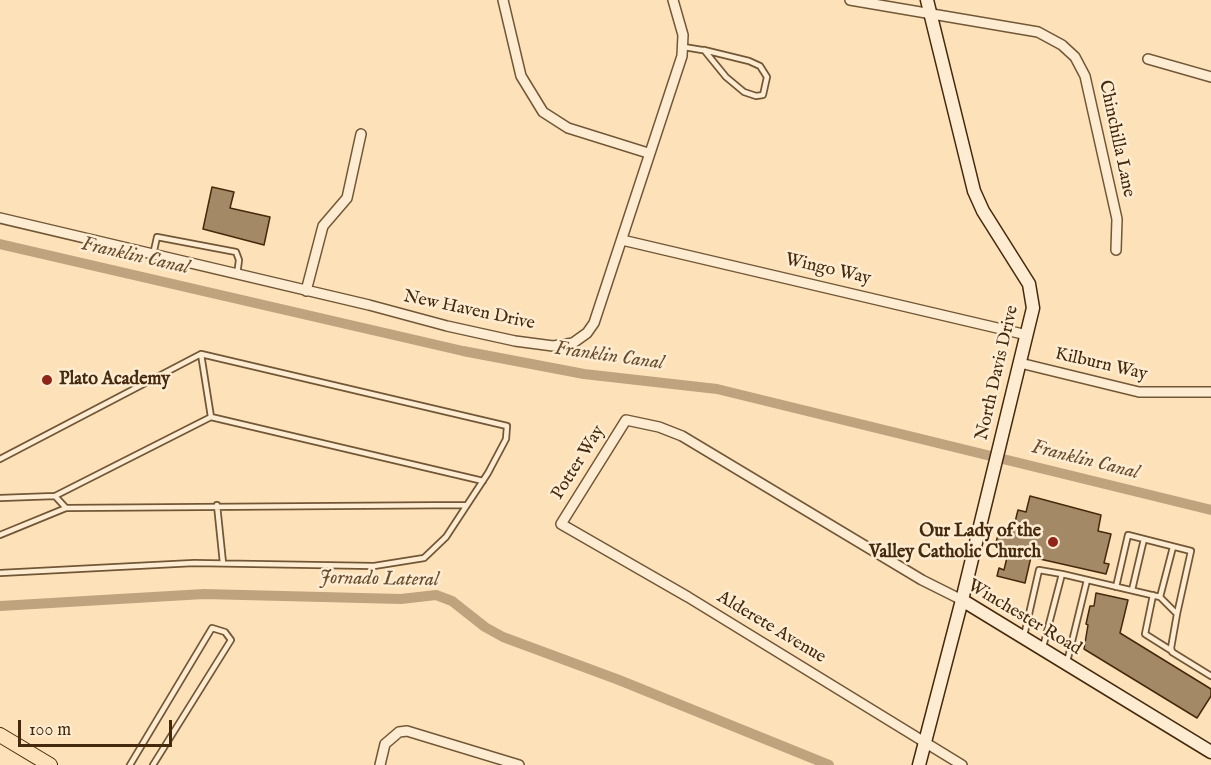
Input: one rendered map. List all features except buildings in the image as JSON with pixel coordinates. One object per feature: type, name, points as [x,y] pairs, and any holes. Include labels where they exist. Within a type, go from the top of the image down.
[{"type":"main road","points":[[0,735],[50,765]]},
{"type":"street","points":[[503,0],[521,76],[543,112],[568,128],[648,153]]},
{"type":"street","points":[[673,0],[684,47]]},
{"type":"street","name":"Chinchilla Lane","points":[[850,0],[1038,32],[1062,45],[1075,57],[1085,76],[1117,219],[1116,250]]},
{"type":"street","name":"North Davis Drive","points":[[919,765],[924,739],[963,600],[1033,308],[1033,296],[1021,270],[983,211],[974,191],[927,0]]},
{"type":"street","name":"New Haven Drive","points":[[0,218],[515,341],[553,346],[566,344],[580,339],[594,322],[684,47]]},
{"type":"street","points":[[1148,59],[1211,76]]},
{"type":"street","points":[[306,291],[324,226],[347,198],[361,134]]},
{"type":"street","name":"Wingo Way","points":[[622,240],[1027,335]]},
{"type":"street","name":"Kilburn Way","points":[[1020,363],[1139,392],[1211,392]]},
{"type":"street","name":"Potter Way","points":[[561,524],[626,420]]},
{"type":"street","name":"Winchester Road","points":[[626,420],[659,427],[682,436],[922,580],[963,600],[1211,752]]},
{"type":"street","name":"Alderete Avenue","points":[[561,524],[924,739],[962,765]]},
{"type":"street","points":[[380,765],[385,744],[399,732],[407,731],[519,765]]},
{"type":"lane","points":[[684,47],[704,50],[760,66],[767,77],[763,95],[756,96],[744,92],[726,77],[704,50]]},
{"type":"lane","points":[[153,255],[157,237],[236,252],[239,260],[237,275]]},
{"type":"lane","points":[[201,354],[211,417]]},
{"type":"lane","points":[[0,459],[201,354],[507,426],[506,439],[483,481],[446,537],[424,558],[374,566],[223,563],[0,573]]},
{"type":"lane","points":[[0,498],[55,496],[211,417],[483,481]]},
{"type":"lane","points":[[55,496],[66,508]]},
{"type":"lane","points":[[0,535],[66,508],[467,504]]},
{"type":"lane","points":[[217,505],[223,563]]},
{"type":"lane","points":[[1116,587],[1128,535],[1191,551],[1177,614],[1172,652]]},
{"type":"lane","points":[[1132,590],[1144,539]]},
{"type":"lane","points":[[1160,597],[1173,547]]},
{"type":"lane","points":[[1024,638],[1039,570],[1160,597],[1177,614]]},
{"type":"lane","points":[[1042,650],[1062,574]]},
{"type":"lane","points":[[1066,664],[1087,580]]},
{"type":"lane","points":[[1153,595],[1145,634],[1211,676]]},
{"type":"lane","points":[[130,765],[212,628],[225,632],[231,640],[153,765]]},
{"type":"waterway","name":"Franklin Canal","points":[[0,244],[463,351],[584,374],[717,389],[1211,510]]},
{"type":"waterway","name":"Jornado Lateral","points":[[0,606],[204,594],[401,599],[436,595],[452,601],[485,627],[503,637],[619,680],[829,765]]},
{"type":"place","name":"Plato Academy","points":[[47,380]]},
{"type":"place","name":"Our Lady of the Valley Catholic Church","points":[[1053,542]]}]
